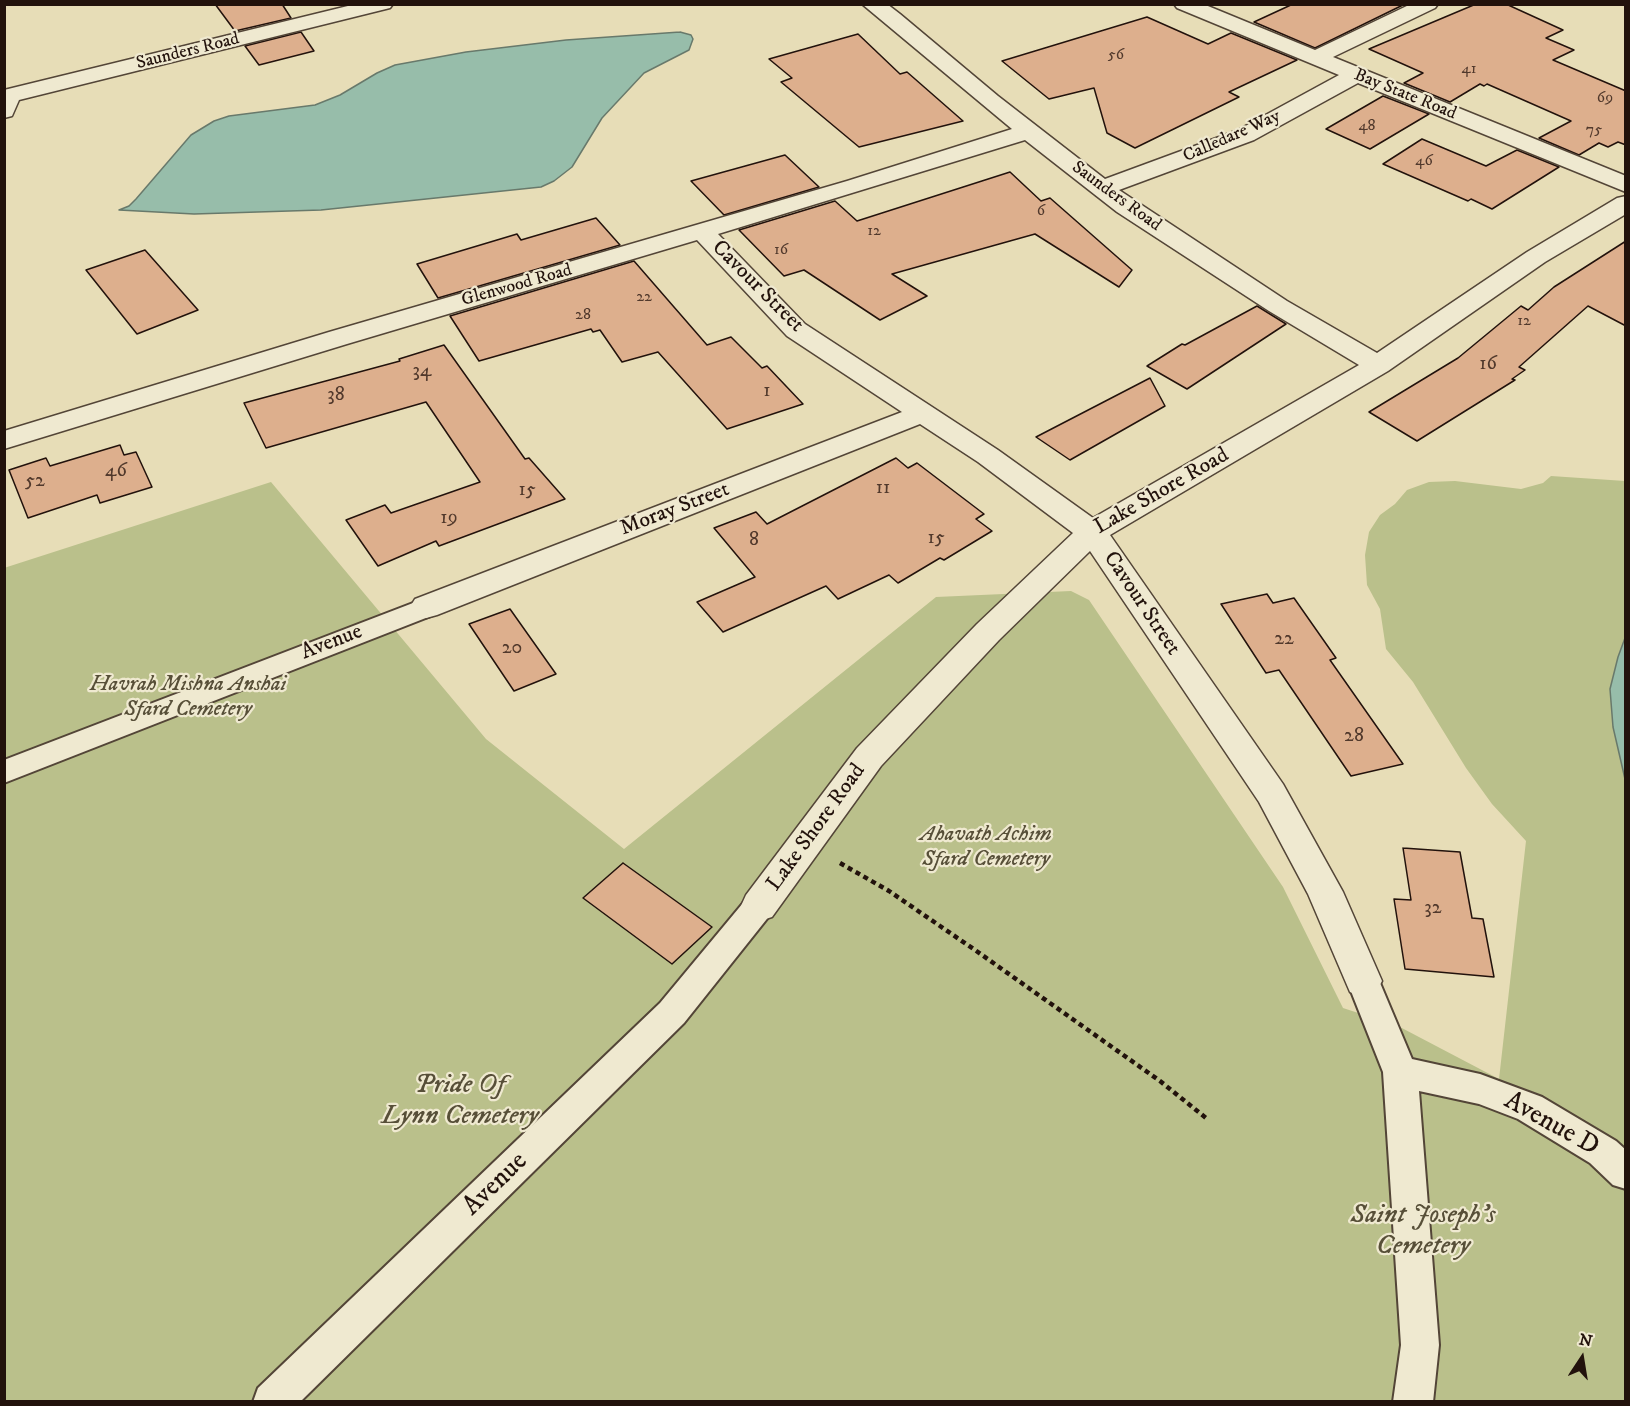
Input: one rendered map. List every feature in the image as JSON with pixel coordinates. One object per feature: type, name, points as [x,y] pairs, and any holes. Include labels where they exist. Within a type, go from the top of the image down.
[{"type":"street","name":"Saunders Road","points":[[6,101],[383,4]]},
{"type":"street","name":"Saunders Road","points":[[872,4],[893,18],[1029,131],[1126,207],[1278,306],[1378,365]]},
{"type":"street","name":"Bay State Road","points":[[1184,4],[1626,185]]},
{"type":"street","points":[[1315,58],[1428,4]]},
{"type":"street","name":"Calledare Way","points":[[1103,188],[1246,135],[1356,75]]},
{"type":"street","name":"Glenwood Road","points":[[4,440],[338,338],[855,186],[1029,131]]},
{"type":"street","name":"Lake Shore Road","points":[[759,906],[869,757],[988,632],[1092,532],[1378,365],[1536,257],[1626,203]]},
{"type":"street","name":"Cavour Street","points":[[702,231],[796,330],[988,456],[1092,532],[1271,793],[1325,892],[1363,981]]},
{"type":"street","name":"Moray Street","points":[[426,607],[924,413]]},
{"type":"lane","name":"Avenue","points":[[4,772],[426,607]]},
{"type":"lane","name":"Avenue","points":[[272,1401],[672,1013],[759,906]]},
{"type":"lane","points":[[1363,981],[1400,1072],[1417,1274],[1420,1345],[1413,1401]]},
{"type":"lane","name":"Avenue D","points":[[1400,1072],[1480,1089],[1530,1108],[1603,1152],[1626,1173]]},
{"type":"path","points":[[805,844],[889,891],[1160,1081],[1206,1118]]},
{"type":"green space","points":[[1551,476],[1625,481],[1625,638],[1610,689],[1613,727],[1626,779],[1625,1401],[5,1401],[4,568],[271,482],[486,739],[624,849],[936,597],[1071,591],[1089,600],[1283,887],[1343,1008],[1398,1026],[1499,1079],[1526,841],[1492,804],[1466,768],[1413,682],[1386,649],[1380,609],[1367,585],[1365,555],[1369,532],[1380,515],[1395,504],[1407,490],[1429,482],[1455,481],[1521,489],[1543,483]]},
{"type":"shaded area","points":[[680,32],[691,35],[693,39],[689,50],[644,73],[602,118],[572,167],[554,181],[541,187],[321,210],[194,214],[119,210],[129,206],[136,199],[191,135],[214,121],[229,116],[315,105],[340,95],[395,65],[466,52],[566,40]]},
{"type":"shaded area","points":[[1625,638],[1625,779],[1613,727],[1610,689]]},
{"type":"building","points":[[215,4],[282,4],[291,18],[235,31]]},
{"type":"building","points":[[1293,4],[1405,4],[1315,48],[1254,22]]},
{"type":"building","points":[[1476,4],[1506,4],[1563,30],[1546,38],[1574,50],[1553,60],[1626,91],[1626,145],[1618,142],[1608,147],[1599,143],[1579,155],[1539,138],[1571,121],[1487,84],[1484,86],[1480,84],[1450,102],[1404,83],[1423,73],[1369,49]]},
{"type":"building","points":[[1147,17],[1208,44],[1231,33],[1297,60],[1229,92],[1239,97],[1135,148],[1107,133],[1094,88],[1049,99],[1002,61]]},
{"type":"building","points":[[301,32],[314,51],[259,65],[245,46]]},
{"type":"building","points":[[858,34],[900,74],[907,72],[963,121],[859,147],[781,82],[792,78],[769,59]]},
{"type":"building","points":[[1383,96],[1429,114],[1370,149],[1326,129]]},
{"type":"building","points":[[1422,139],[1486,166],[1517,150],[1559,167],[1492,209],[1383,164]]},
{"type":"building","points":[[785,155],[819,187],[724,215],[691,181]]},
{"type":"building","points":[[1010,172],[1041,201],[1050,198],[1132,270],[1119,287],[1035,234],[892,274],[927,296],[880,320],[804,270],[784,276],[739,230],[835,201],[857,221]]},
{"type":"building","points":[[596,218],[620,245],[438,298],[417,264],[517,234],[521,240]]},
{"type":"building","points":[[1626,241],[1626,326],[1588,306],[1519,367],[1525,370],[1512,379],[1515,380],[1417,441],[1369,412],[1458,358],[1521,306],[1528,310],[1554,287]]},
{"type":"building","points":[[145,250],[198,310],[137,334],[86,270]]},
{"type":"building","points":[[634,261],[707,345],[731,337],[762,368],[767,366],[803,404],[727,429],[658,352],[622,362],[600,330],[593,332],[591,329],[479,361],[450,316]]},
{"type":"building","points":[[1257,306],[1286,324],[1187,389],[1147,366],[1182,344],[1185,345]]},
{"type":"building","points":[[444,345],[525,459],[529,458],[565,499],[439,546],[436,541],[378,566],[346,520],[385,505],[391,513],[480,482],[426,402],[266,448],[244,403],[400,361],[399,359]]},
{"type":"building","points":[[1150,378],[1165,406],[1070,460],[1036,437]]},
{"type":"building","points":[[120,445],[124,455],[136,452],[152,487],[100,503],[97,495],[28,518],[9,470],[46,458],[50,466]]},
{"type":"building","points":[[896,458],[908,468],[917,463],[984,514],[976,519],[992,531],[944,560],[940,558],[898,583],[889,575],[838,599],[826,586],[723,632],[697,602],[755,577],[714,528],[756,512],[767,524]]},
{"type":"building","points":[[1267,594],[1273,603],[1294,598],[1336,658],[1330,660],[1403,764],[1351,776],[1279,670],[1266,673],[1221,604]]},
{"type":"building","points":[[510,609],[556,674],[514,691],[469,624]]},
{"type":"building","points":[[1403,848],[1460,852],[1472,918],[1483,919],[1494,977],[1405,969],[1394,899],[1411,900]]},
{"type":"building","points":[[623,863],[712,927],[672,964],[583,898]]},
{"type":"park label","name":"Havrah Mishna Anshai Sfard Cemetery","points":[[188,698]]},
{"type":"park label","name":"Ahavath Achim Sfard Cemetery","points":[[986,848]]},
{"type":"park label","name":"Pride Of Lynn Cemetery","points":[[460,1102]]},
{"type":"park label","name":"Saint Joseph's Cemetery","points":[[1423,1232]]}]
